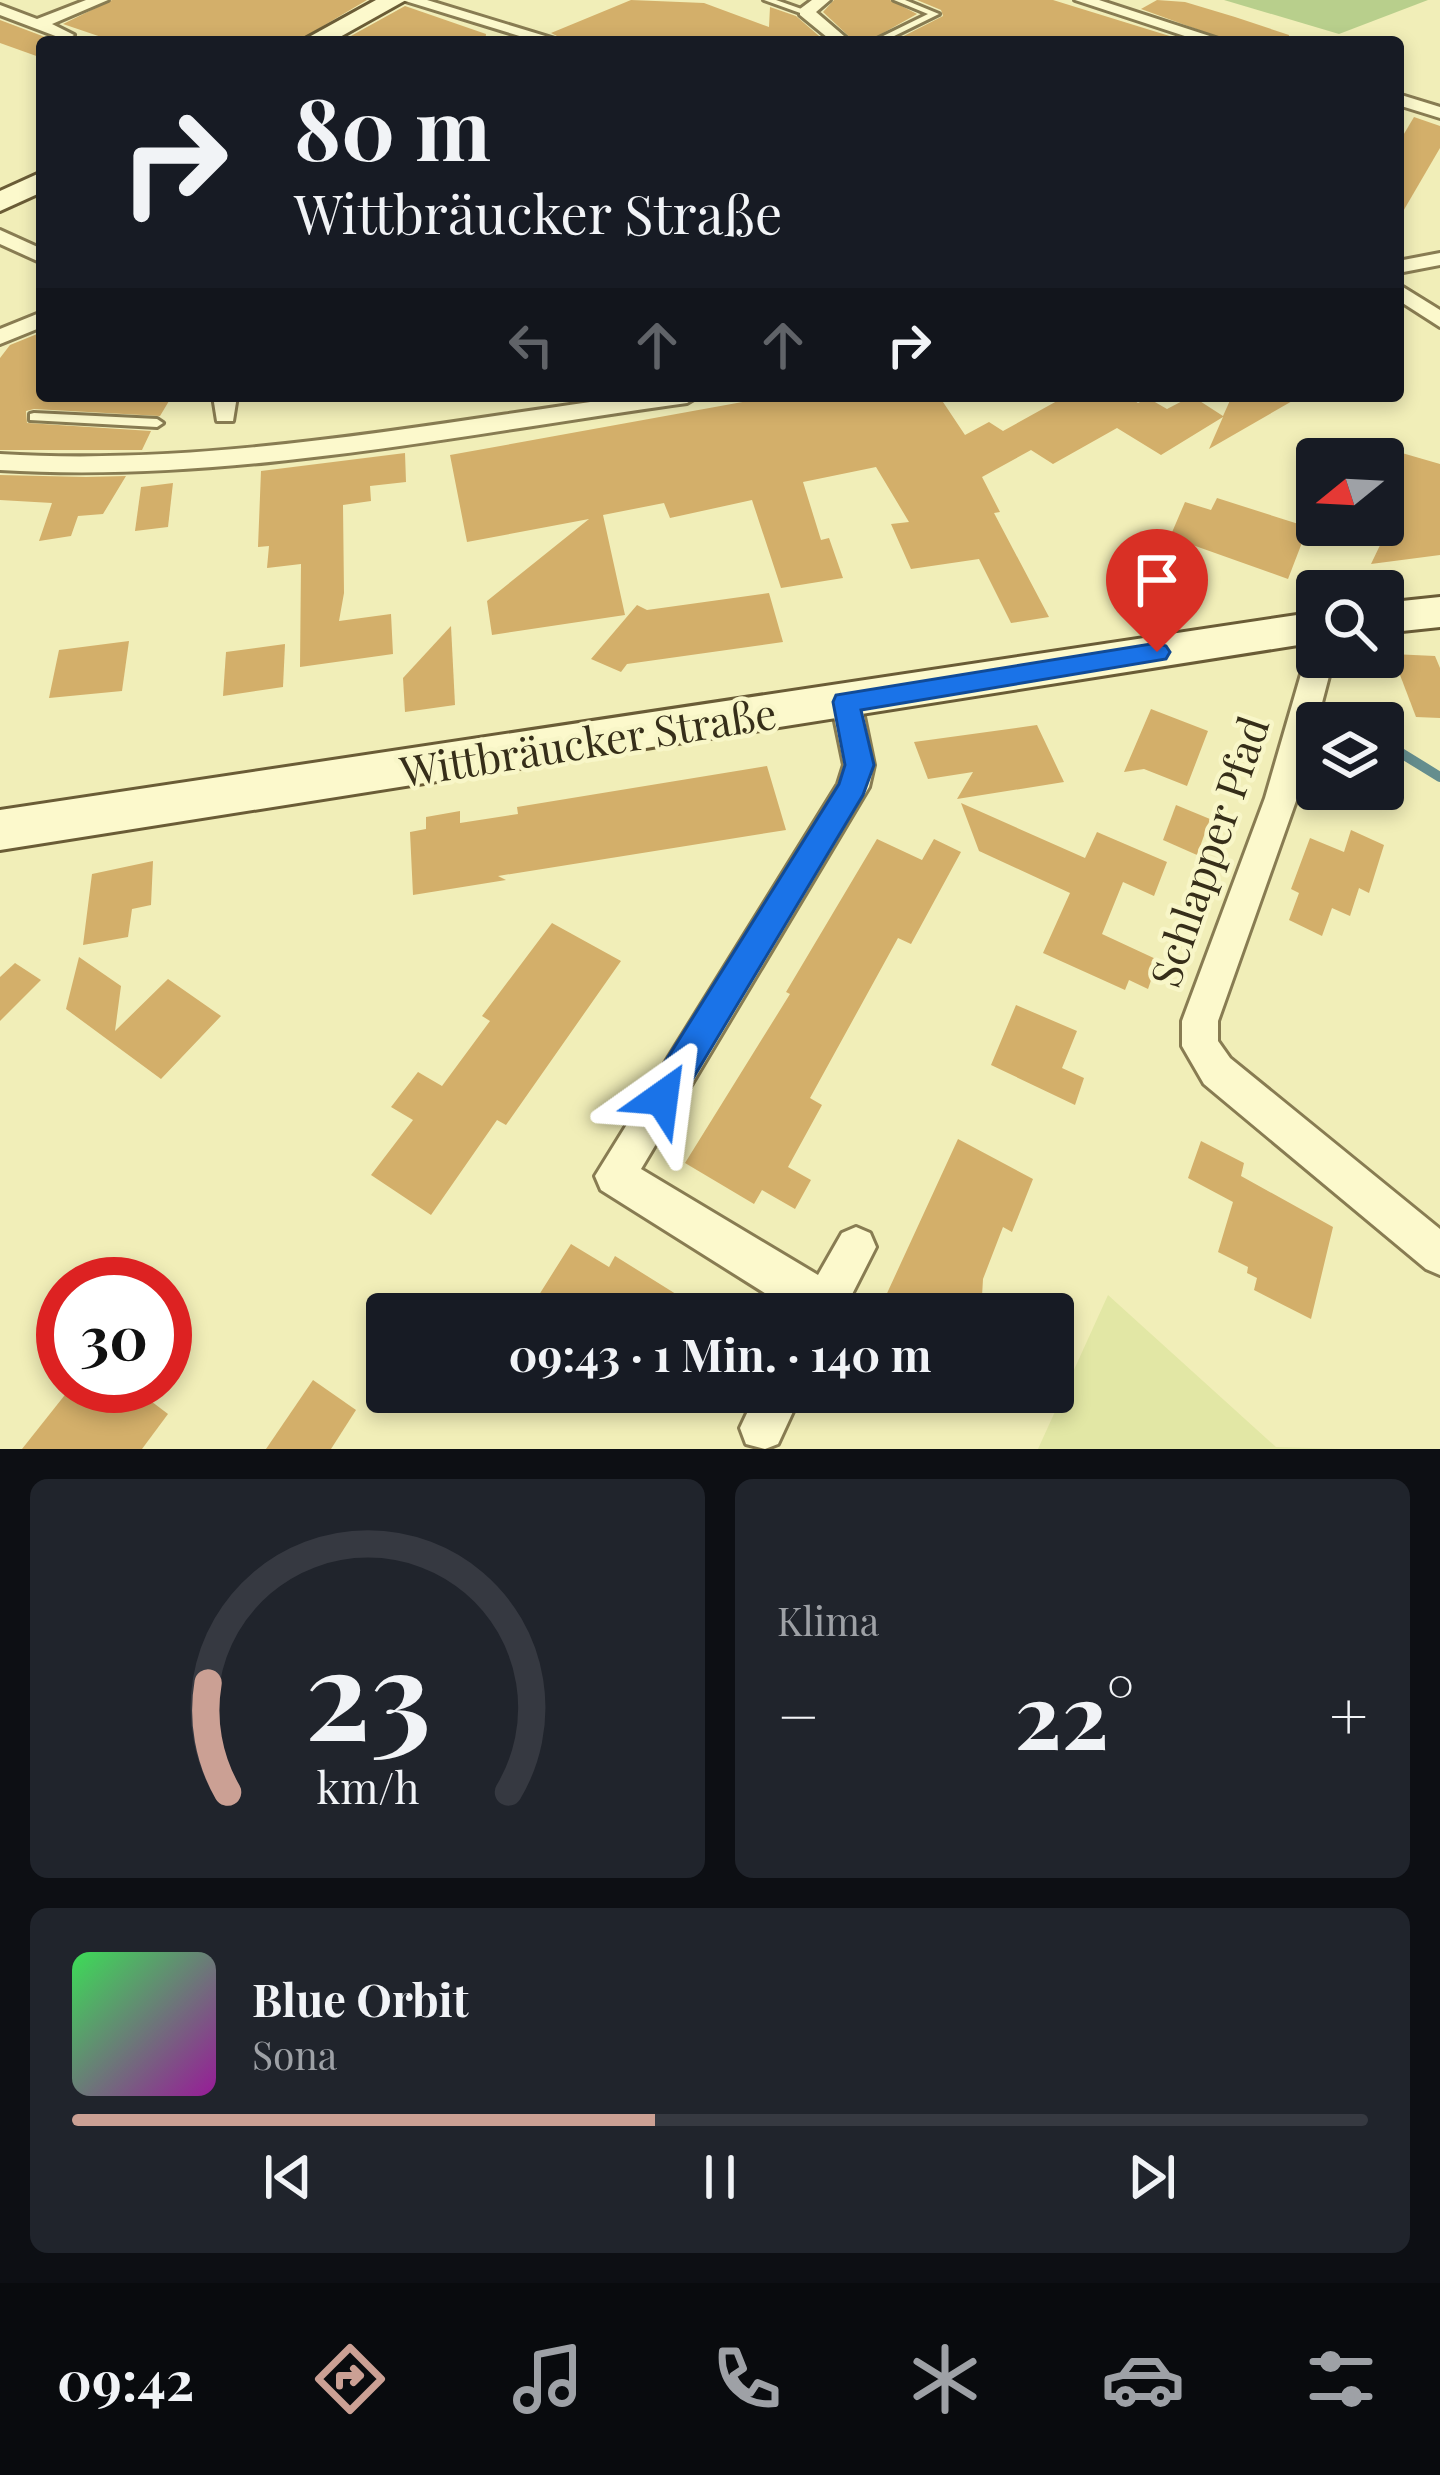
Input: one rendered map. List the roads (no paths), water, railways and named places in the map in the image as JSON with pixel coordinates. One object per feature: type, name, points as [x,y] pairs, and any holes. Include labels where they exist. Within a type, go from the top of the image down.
[{"type":"main road","points":[[324,36],[394,0]]},
{"type":"main road","points":[[0,202],[36,184]]},
{"type":"main road","points":[[1404,616],[1440,612]]},
{"type":"main road","name":"Wittbräucker Straße","points":[[0,830],[1296,630]]},
{"type":"street","points":[[38,24],[100,0]]},
{"type":"street","points":[[410,0],[536,36]]},
{"type":"street","points":[[822,0],[806,12],[836,36]]},
{"type":"street","points":[[1083,0],[1181,36]]},
{"type":"street","points":[[0,10],[66,35]]},
{"type":"street","points":[[1404,101],[1440,112]]},
{"type":"street","points":[[0,236],[36,254]]},
{"type":"street","points":[[1404,266],[1440,259]]},
{"type":"street","points":[[1404,294],[1440,320]]},
{"type":"street","points":[[0,337],[36,322]]},
{"type":"street","points":[[0,463],[82,467],[194,461],[641,402]]},
{"type":"street","name":"Schlapper Pfad","points":[[1314,678],[1281,798],[1201,1022],[1200,1046],[1217,1071],[1440,1256]]},
{"type":"street","points":[[798,1293],[615,1176],[853,787],[860,765],[846,702]]},
{"type":"street","points":[[830,1293],[856,1247]]},
{"type":"lane","points":[[768,0],[806,12]]},
{"type":"lane","points":[[888,36],[935,14],[898,0]]},
{"type":"lane","points":[[34,417],[157,423]]},
{"type":"waterway","points":[[1404,755],[1440,777]]}]
